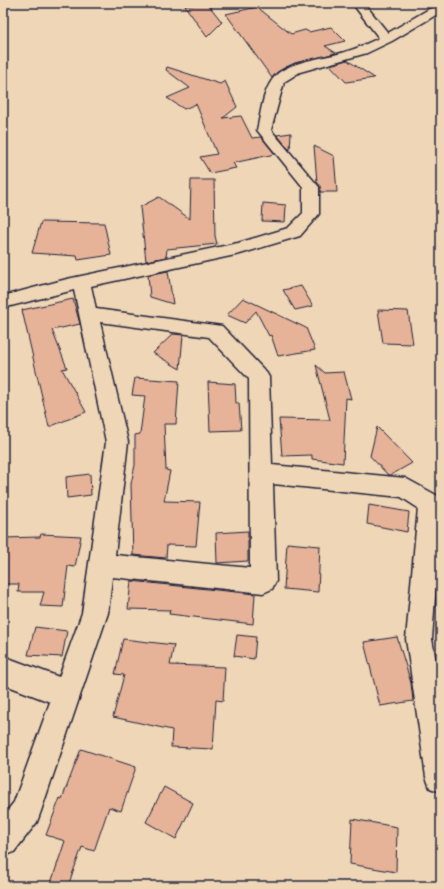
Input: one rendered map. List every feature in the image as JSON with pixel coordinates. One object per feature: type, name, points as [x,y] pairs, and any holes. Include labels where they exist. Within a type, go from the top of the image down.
[{"type":"street","points":[[358,3],[381,34],[388,38]]},
{"type":"street","points":[[3,302],[81,282],[240,248],[294,232],[311,214],[311,187],[264,130],[270,100],[280,78],[301,68],[352,54],[388,38],[433,10],[441,8]]},
{"type":"street","points":[[3,841],[26,810],[95,614],[102,565],[117,442],[81,282]]},
{"type":"street","points":[[88,314],[215,331],[259,377],[263,581],[102,565]]},
{"type":"street","points":[[261,473],[405,488],[430,503],[419,639],[441,777]]},
{"type":"street","points":[[3,670],[67,694]]},
{"type":"building","points":[[207,3],[222,22],[207,37],[185,6]]},
{"type":"building","points":[[257,7],[291,34],[305,30],[309,32],[331,27],[345,41],[325,46],[336,53],[295,63],[277,72],[272,78],[226,14]]},
{"type":"building","points":[[347,60],[374,78],[346,82],[330,65]]},
{"type":"building","points":[[167,67],[220,84],[225,81],[237,107],[223,118],[241,116],[252,138],[261,137],[275,154],[233,163],[236,168],[210,173],[200,157],[217,154],[196,104],[184,109],[167,98],[190,88],[166,70]]},
{"type":"building","points":[[291,133],[290,150],[277,135]]},
{"type":"building","points":[[314,146],[334,156],[337,192],[320,192],[320,186],[317,182]]},
{"type":"building","points":[[191,180],[214,180],[215,236],[217,244],[167,249],[166,257],[146,261],[140,207],[159,197],[190,219]]},
{"type":"building","points":[[263,203],[286,205],[285,222],[262,221]]},
{"type":"building","points":[[41,222],[104,223],[111,255],[78,260],[77,256],[32,253]]},
{"type":"building","points":[[168,271],[173,304],[150,297],[148,275]]},
{"type":"building","points":[[301,286],[313,306],[295,310],[283,290]]},
{"type":"building","points":[[243,298],[306,328],[315,350],[278,356],[271,335],[269,336],[256,311],[245,323],[227,315]]},
{"type":"building","points":[[73,299],[80,324],[52,330],[67,368],[62,369],[86,412],[49,427],[22,310]]},
{"type":"building","points":[[378,310],[408,311],[413,344],[383,343]]},
{"type":"building","points":[[173,334],[183,335],[180,369],[153,353]]},
{"type":"building","points":[[316,365],[325,373],[344,372],[351,399],[346,398],[343,463],[312,459],[312,455],[282,456],[279,419],[330,420]]},
{"type":"building","points":[[135,378],[179,381],[176,424],[164,424],[166,470],[170,471],[164,501],[200,502],[196,546],[167,545],[166,558],[133,555],[131,484],[135,465],[135,435],[140,434],[145,396],[132,395]]},
{"type":"building","points":[[208,382],[235,384],[236,403],[239,403],[241,430],[210,431]]},
{"type":"building","points":[[377,427],[412,463],[391,475],[388,475],[370,456]]},
{"type":"building","points":[[90,474],[91,495],[67,498],[66,477]]},
{"type":"building","points":[[369,505],[409,512],[407,532],[367,524]]},
{"type":"building","points":[[248,531],[248,561],[217,563],[216,533]]},
{"type":"building","points":[[41,534],[81,536],[75,567],[68,566],[63,607],[40,606],[44,592],[18,592],[19,584],[3,584],[3,538],[40,537]]},
{"type":"building","points":[[287,543],[320,546],[318,592],[284,589]]},
{"type":"building","points":[[131,581],[255,594],[253,624],[169,614],[170,610],[128,609]]},
{"type":"building","points":[[35,627],[67,631],[62,657],[28,655]]},
{"type":"building","points":[[237,635],[256,637],[254,659],[234,656]]},
{"type":"building","points":[[397,637],[411,683],[413,701],[380,706],[364,642]]},
{"type":"building","points":[[123,639],[174,645],[170,665],[225,667],[223,701],[216,700],[213,749],[171,747],[172,730],[113,717],[124,675],[115,674]]},
{"type":"building","points":[[81,749],[136,767],[121,811],[109,807],[94,851],[82,847],[68,886],[50,886],[65,841],[46,835],[60,798],[62,799]]},
{"type":"building","points":[[164,787],[193,803],[176,839],[146,822]]},
{"type":"building","points":[[352,819],[397,827],[396,872],[350,864]]}]
